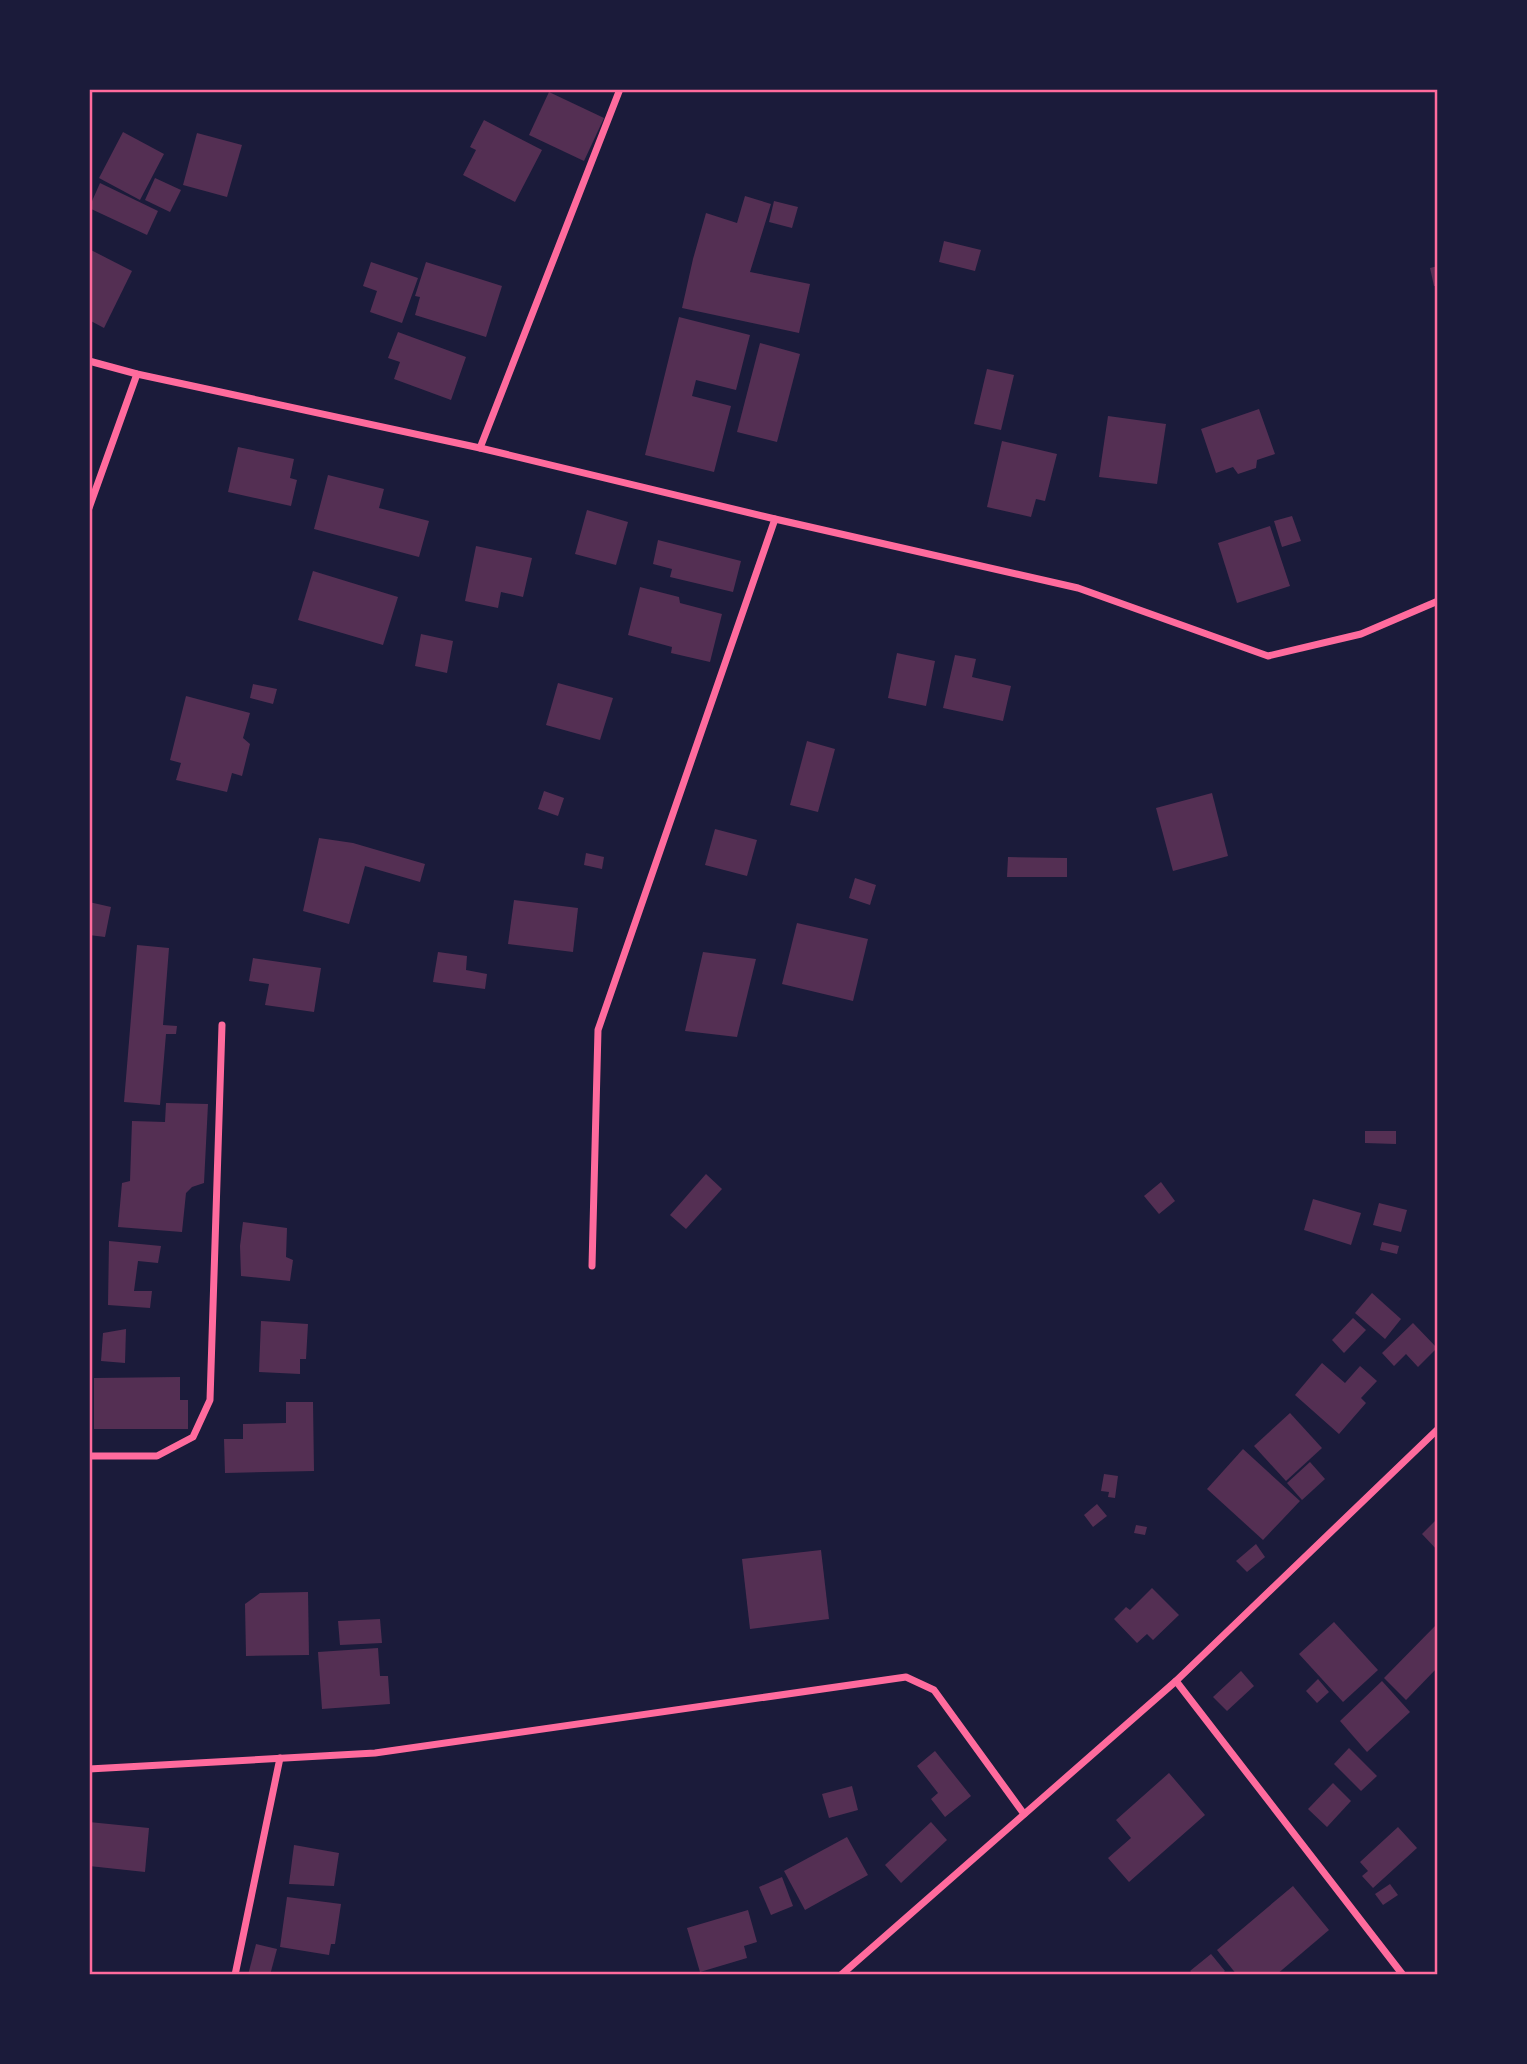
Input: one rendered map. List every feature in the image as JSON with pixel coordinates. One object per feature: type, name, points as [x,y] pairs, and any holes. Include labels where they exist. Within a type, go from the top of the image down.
[{"type":"street","points":[[480,448],[620,89]]},
{"type":"street","points":[[89,361],[137,374],[480,448],[1078,588],[1268,656],[1361,634],[1438,601]]},
{"type":"street","points":[[89,508],[137,374]]},
{"type":"street","points":[[592,1266],[598,1030],[775,519]]},
{"type":"street","points":[[89,1456],[157,1456],[193,1437],[210,1400],[222,1025]]},
{"type":"street","points":[[841,1975],[1176,1681],[1438,1429]]},
{"type":"street","points":[[89,1769],[375,1753],[906,1677],[934,1690],[1024,1814]]},
{"type":"street","points":[[1176,1681],[1404,1975]]},
{"type":"street","points":[[235,1975],[280,1758]]},
{"type":"building","points":[[549,92],[604,118],[584,161],[529,135]]},
{"type":"building","points":[[484,120],[542,150],[515,202],[463,175],[476,150],[470,147]]},
{"type":"building","points":[[123,132],[164,154],[140,200],[99,178]]},
{"type":"building","points":[[197,133],[242,145],[227,197],[183,185]]},
{"type":"building","points":[[155,178],[181,190],[170,212],[145,200]]},
{"type":"building","points":[[100,183],[158,211],[147,235],[89,208]]},
{"type":"building","points":[[745,196],[771,204],[750,272],[810,284],[799,333],[682,308],[706,213],[737,223]]},
{"type":"building","points":[[774,201],[798,207],[792,228],[769,222]]},
{"type":"building","points":[[944,241],[981,250],[975,271],[939,262]]},
{"type":"building","points":[[89,249],[132,271],[104,328],[89,320]]},
{"type":"building","points":[[371,262],[418,278],[402,323],[370,312],[377,291],[363,286]]},
{"type":"building","points":[[426,262],[502,286],[486,337],[415,315],[420,297],[415,296]]},
{"type":"building","points":[[1438,266],[1438,286],[1434,286],[1430,268]]},
{"type":"building","points":[[679,317],[750,335],[736,390],[696,380],[692,396],[731,406],[714,472],[645,455]]},
{"type":"building","points":[[398,332],[466,357],[451,400],[394,379],[400,362],[388,358]]},
{"type":"building","points":[[760,343],[800,354],[777,442],[737,432]]},
{"type":"building","points":[[987,369],[1014,375],[1001,430],[974,424]]},
{"type":"building","points":[[1259,409],[1275,454],[1257,460],[1256,468],[1238,474],[1233,467],[1216,473],[1201,429]]},
{"type":"building","points":[[1108,416],[1166,424],[1157,484],[1099,477]]},
{"type":"building","points":[[1002,441],[1057,454],[1045,501],[1036,499],[1031,517],[987,507]]},
{"type":"building","points":[[238,447],[294,459],[290,478],[297,480],[291,506],[228,492]]},
{"type":"building","points":[[328,475],[384,489],[379,508],[429,521],[419,557],[314,529]]},
{"type":"building","points":[[587,510],[628,522],[616,565],[575,554]]},
{"type":"building","points":[[1292,516],[1301,541],[1282,547],[1274,521]]},
{"type":"building","points":[[1270,526],[1290,586],[1237,603],[1218,543]]},
{"type":"building","points":[[658,540],[741,561],[733,592],[670,577],[672,569],[653,564]]},
{"type":"building","points":[[476,546],[532,558],[523,597],[501,592],[498,608],[465,601]]},
{"type":"building","points":[[313,571],[398,597],[383,645],[298,620]]},
{"type":"building","points":[[640,587],[679,597],[680,603],[722,614],[710,662],[671,653],[672,647],[628,635]]},
{"type":"building","points":[[421,634],[453,641],[447,673],[415,666]]},
{"type":"building","points":[[897,653],[935,661],[926,706],[888,698]]},
{"type":"building","points":[[955,655],[976,659],[972,677],[1011,686],[1003,721],[943,708]]},
{"type":"building","points":[[558,683],[613,698],[600,740],[546,725]]},
{"type":"building","points":[[253,684],[277,689],[273,704],[250,698]]},
{"type":"building","points":[[186,696],[250,713],[243,738],[250,744],[242,776],[232,773],[227,792],[176,780],[181,763],[170,760]]},
{"type":"building","points":[[807,741],[835,749],[818,812],[790,805]]},
{"type":"building","points":[[544,791],[564,798],[558,816],[538,809]]},
{"type":"building","points":[[1212,793],[1228,856],[1173,871],[1156,808]]},
{"type":"building","points":[[715,829],[757,840],[747,876],[705,865]]},
{"type":"building","points":[[319,838],[353,843],[425,864],[420,882],[365,866],[349,924],[303,911]]},
{"type":"building","points":[[586,853],[604,857],[602,869],[584,865]]},
{"type":"building","points":[[1008,857],[1067,858],[1067,877],[1007,877]]},
{"type":"building","points":[[855,878],[876,885],[870,905],[849,898]]},
{"type":"building","points":[[514,900],[578,908],[573,952],[508,944]]},
{"type":"building","points":[[89,902],[111,907],[105,937],[89,935]]},
{"type":"building","points":[[797,923],[868,939],[853,1001],[782,984]]},
{"type":"building","points":[[137,945],[169,948],[163,1025],[177,1026],[176,1034],[166,1034],[160,1105],[124,1102]]},
{"type":"building","points":[[438,952],[467,956],[466,970],[487,974],[485,989],[433,982]]},
{"type":"building","points":[[703,952],[756,959],[737,1037],[685,1031]]},
{"type":"building","points":[[253,958],[321,968],[314,1012],[265,1005],[269,984],[249,981]]},
{"type":"building","points":[[166,1103],[208,1104],[204,1183],[192,1187],[186,1193],[182,1232],[118,1227],[122,1183],[130,1181],[132,1121],[165,1122]]},
{"type":"building","points":[[1365,1131],[1396,1131],[1396,1144],[1365,1143]]},
{"type":"building","points":[[706,1174],[722,1189],[686,1229],[670,1215]]},
{"type":"building","points":[[1161,1182],[1175,1201],[1159,1214],[1144,1196]]},
{"type":"building","points":[[1313,1199],[1361,1213],[1351,1245],[1304,1230]]},
{"type":"building","points":[[1379,1203],[1407,1210],[1401,1232],[1373,1225]]},
{"type":"building","points":[[243,1222],[287,1228],[286,1257],[293,1260],[290,1281],[241,1276],[240,1246]]},
{"type":"building","points":[[109,1241],[161,1246],[158,1263],[138,1261],[134,1291],[152,1291],[150,1308],[108,1305]]},
{"type":"building","points":[[1382,1242],[1399,1246],[1397,1254],[1380,1250]]},
{"type":"building","points":[[1372,1293],[1401,1319],[1385,1339],[1355,1313]]},
{"type":"building","points":[[1353,1318],[1366,1330],[1344,1353],[1332,1340]]},
{"type":"building","points":[[261,1321],[308,1324],[306,1359],[300,1359],[300,1374],[259,1372]]},
{"type":"building","points":[[1413,1323],[1437,1348],[1418,1367],[1406,1354],[1394,1366],[1382,1353]]},
{"type":"building","points":[[126,1329],[125,1363],[101,1361],[103,1333]]},
{"type":"building","points":[[1322,1363],[1345,1383],[1360,1366],[1377,1381],[1361,1398],[1366,1403],[1339,1434],[1295,1395]]},
{"type":"building","points":[[180,1377],[180,1400],[188,1400],[188,1429],[94,1429],[94,1378]]},
{"type":"building","points":[[286,1402],[313,1402],[314,1471],[225,1473],[224,1439],[243,1439],[243,1424],[286,1423]]},
{"type":"building","points":[[1290,1413],[1322,1448],[1286,1481],[1254,1446]]},
{"type":"building","points":[[1243,1449],[1300,1501],[1263,1540],[1207,1489]]},
{"type":"building","points":[[1310,1462],[1325,1479],[1302,1500],[1287,1483]]},
{"type":"building","points":[[1104,1474],[1118,1476],[1115,1498],[1108,1497],[1109,1492],[1101,1491]]},
{"type":"building","points":[[1097,1504],[1107,1516],[1093,1527],[1084,1515]]},
{"type":"building","points":[[1438,1518],[1438,1551],[1422,1534]]},
{"type":"building","points":[[1136,1525],[1147,1527],[1145,1535],[1134,1533]]},
{"type":"building","points":[[1256,1544],[1265,1557],[1247,1572],[1236,1561]]},
{"type":"building","points":[[821,1550],[829,1619],[750,1629],[742,1559]]},
{"type":"building","points":[[1152,1588],[1179,1615],[1153,1640],[1147,1634],[1137,1643],[1114,1619],[1126,1607],[1130,1610]]},
{"type":"building","points":[[308,1592],[309,1655],[246,1656],[245,1604],[260,1593]]},
{"type":"building","points":[[380,1619],[382,1643],[340,1645],[338,1621]]},
{"type":"building","points":[[1334,1622],[1378,1670],[1343,1702],[1299,1654]]},
{"type":"building","points":[[1438,1623],[1438,1667],[1406,1700],[1384,1678]]},
{"type":"building","points":[[378,1648],[380,1676],[388,1676],[390,1704],[322,1709],[318,1652]]},
{"type":"building","points":[[1241,1671],[1254,1686],[1227,1711],[1213,1697]]},
{"type":"building","points":[[1318,1679],[1329,1692],[1317,1703],[1306,1691]]},
{"type":"building","points":[[1382,1681],[1410,1712],[1367,1752],[1340,1721]]},
{"type":"building","points":[[1349,1748],[1377,1776],[1361,1791],[1334,1764]]},
{"type":"building","points":[[935,1751],[971,1796],[945,1817],[931,1799],[938,1793],[917,1766]]},
{"type":"building","points":[[1169,1773],[1205,1815],[1129,1882],[1108,1858],[1131,1838],[1116,1820]]},
{"type":"building","points":[[1333,1783],[1351,1801],[1327,1827],[1308,1809]]},
{"type":"building","points":[[852,1786],[858,1810],[829,1818],[822,1794]]},
{"type":"building","points":[[89,1822],[149,1828],[145,1872],[89,1866]]},
{"type":"building","points":[[931,1822],[947,1840],[901,1883],[885,1865]]},
{"type":"building","points":[[1398,1827],[1417,1848],[1373,1888],[1362,1876],[1368,1871],[1360,1862]]},
{"type":"building","points":[[847,1837],[868,1875],[805,1910],[784,1871]]},
{"type":"building","points":[[294,1845],[339,1853],[334,1886],[289,1884]]},
{"type":"building","points":[[782,1877],[793,1906],[771,1915],[759,1887]]},
{"type":"building","points":[[1390,1884],[1398,1895],[1383,1905],[1375,1894]]},
{"type":"building","points":[[1293,1886],[1329,1930],[1276,1975],[1237,1975],[1217,1950]]},
{"type":"building","points":[[287,1897],[341,1904],[335,1944],[331,1944],[329,1955],[280,1947]]},
{"type":"building","points":[[748,1910],[757,1942],[744,1946],[747,1958],[700,1972],[687,1928]]},
{"type":"building","points":[[256,1944],[277,1949],[270,1975],[248,1975]]},
{"type":"building","points":[[1211,1954],[1225,1971],[1220,1975],[1194,1975],[1190,1971]]}]
